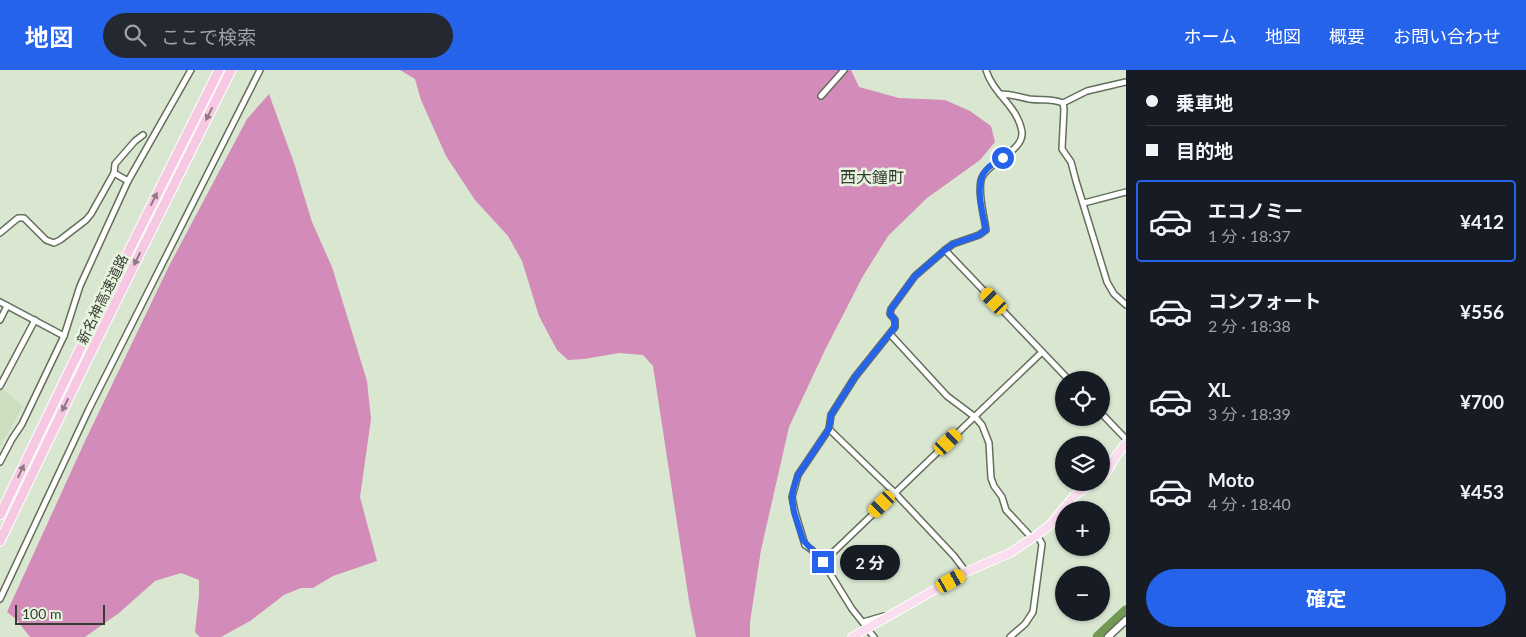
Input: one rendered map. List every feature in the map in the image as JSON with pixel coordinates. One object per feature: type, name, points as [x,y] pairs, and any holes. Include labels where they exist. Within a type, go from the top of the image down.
[{"type":"highway","name":"新名神高速道路","points":[[0,515],[93,322],[219,70]]},
{"type":"highway","name":"新名神高速道路","points":[[0,541],[87,360],[231,70]]},
{"type":"main road","points":[[1110,466],[1126,443]]},
{"type":"main road","points":[[852,637],[966,572],[1010,553],[1050,525],[1074,496],[1081,491]]},
{"type":"street","points":[[0,462],[22,424],[64,336],[80,286],[128,181],[191,70]]},
{"type":"street","points":[[0,599],[89,409],[260,70]]},
{"type":"street","points":[[821,96],[844,70]]},
{"type":"street","points":[[889,615],[864,623],[852,609],[823,562],[803,540],[794,512],[792,497],[798,475],[829,429],[831,415],[855,377],[895,327],[895,320],[890,314],[891,309],[915,276],[945,250],[953,244],[979,235],[986,230],[980,188],[982,179],[986,170],[1017,146],[1022,133],[1013,108],[989,79],[986,70]]},
{"type":"street","points":[[1002,96],[1015,94],[1030,99],[1050,99],[1063,103],[1087,92],[1126,82]]},
{"type":"street","points":[[1063,103],[1062,149],[1071,162],[1107,282],[1114,294],[1126,305]]},
{"type":"street","points":[[0,233],[18,218],[24,218],[46,240],[54,242],[60,240],[91,214],[114,173],[115,164],[134,141],[142,135]]},
{"type":"street","points":[[114,173],[128,181]]},
{"type":"street","points":[[1084,203],[1126,192]]},
{"type":"street","points":[[945,250],[1060,371]]},
{"type":"street","points":[[0,302],[64,336]]},
{"type":"street","points":[[0,320],[7,306]]},
{"type":"street","points":[[0,386],[35,320]]},
{"type":"street","points":[[890,334],[947,396],[975,417],[982,425],[989,443],[991,478],[1002,497],[1006,510],[1042,544],[1033,612],[1025,624],[1010,637]]},
{"type":"street","points":[[823,562],[1042,352]]},
{"type":"street","points":[[1110,422],[1126,439]]},
{"type":"street","points":[[829,429],[894,492],[954,556],[966,572]]},
{"type":"street","points":[[1108,637],[1126,620]]},
{"type":"street","points":[[869,631],[874,637]]},
{"type":"shaded area","points":[[400,70],[851,70],[859,87],[899,98],[945,100],[970,111],[991,126],[995,142],[980,160],[927,198],[888,236],[863,276],[825,350],[789,427],[761,550],[750,622],[750,637],[696,637],[653,366],[643,355],[619,353],[568,360],[557,350],[539,316],[522,261],[508,236],[475,200],[446,156],[421,100],[415,79]]},
{"type":"shaded area","points":[[269,94],[294,163],[312,222],[332,267],[367,381],[371,419],[360,497],[377,561],[333,576],[313,588],[301,588],[284,595],[250,621],[221,637],[200,637],[195,632],[199,580],[181,573],[155,581],[119,613],[85,637],[30,637],[16,619],[7,612],[86,439],[169,266],[247,119]]},
{"type":"shaded area","points":[[0,387],[23,406],[0,447]]},
{"type":"waterway","points":[[1098,637],[1126,611]]},
{"type":"district","name":"西大鐘町","points":[[872,176]]},
{"type":"route","points":[[823,562],[805,545],[794,512],[792,497],[798,475],[829,429],[831,415],[855,377],[895,327],[895,320],[890,314],[891,309],[906,287],[915,276],[953,244],[979,235],[986,230],[980,188],[982,179],[986,170],[1003,158]]}]
